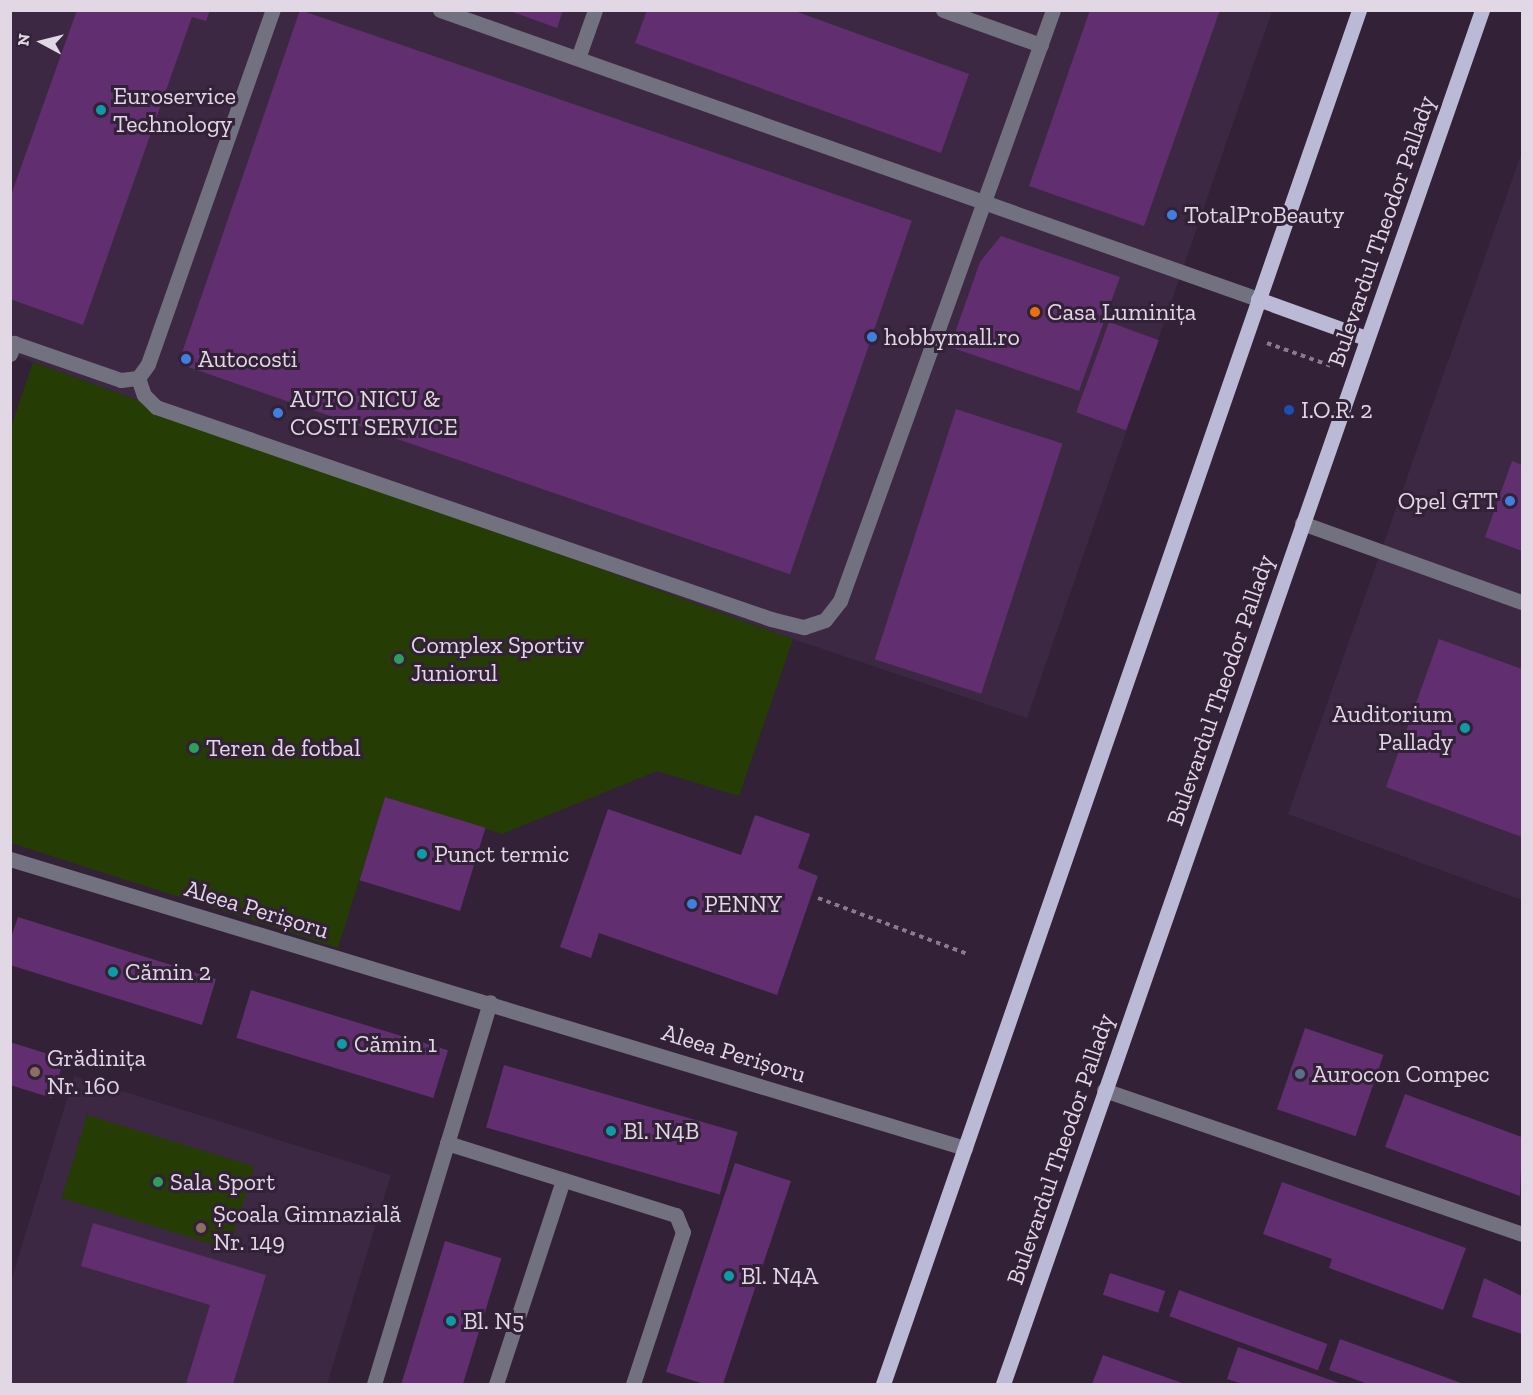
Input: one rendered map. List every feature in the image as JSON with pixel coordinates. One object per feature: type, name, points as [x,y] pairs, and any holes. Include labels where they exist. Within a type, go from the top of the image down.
[{"type":"main road","points":[[883,1384],[1359,10]]},
{"type":"main road","name":"Bulevardul Theodor Pallady","points":[[1003,1384],[1482,10]]},
{"type":"main road","points":[[1258,298],[1366,339]]},
{"type":"street","points":[[12,346],[121,380],[138,378],[148,364],[273,10]]},
{"type":"street","points":[[440,10],[1258,298]]},
{"type":"street","points":[[578,58],[595,10]]},
{"type":"street","points":[[138,378],[144,395],[156,407],[771,619],[804,627],[825,620],[840,601],[1053,10]]},
{"type":"street","points":[[945,11],[1041,45]]},
{"type":"street","points":[[1302,523],[1522,602]]},
{"type":"street","name":"Aleea Perișoru","points":[[10,859],[490,1002],[965,1148]]},
{"type":"street","points":[[374,1384],[490,1002]]},
{"type":"street","points":[[1104,1090],[1522,1234]]},
{"type":"street","points":[[447,1143],[676,1215],[683,1232],[633,1384]]},
{"type":"street","points":[[496,1384],[563,1180]]},
{"type":"path","points":[[1245,335],[1354,374]]},
{"type":"path","points":[[818,898],[968,954]]},
{"type":"shaded area","points":[[11,11],[1272,11],[1027,718],[793,639],[11,354]]},
{"type":"shaded area","points":[[1522,152],[1522,900],[1288,814]]},
{"type":"shaded area","name":"Școala Gimnazială Nr. 149","points":[[74,1076],[391,1175],[327,1384],[11,1384],[11,1281]]},
{"type":"green space","name":"Complex Sportiv Juniorul","points":[[33,362],[793,639],[739,796],[657,771],[502,834],[385,797],[338,948],[11,843],[10,430]]},
{"type":"green space","name":"Sala Sport","points":[[87,1115],[254,1166],[229,1249],[62,1198]]},
{"type":"building","name":"Euroservice Technology","points":[[77,10],[210,10],[206,21],[192,17],[83,325],[10,299],[10,198]]},
{"type":"building","points":[[300,10],[912,221],[790,574],[178,364]]},
{"type":"building","points":[[507,10],[563,10],[557,28]]},
{"type":"building","points":[[647,10],[792,10],[969,74],[941,153],[635,43]]},
{"type":"building","points":[[1090,10],[1220,10],[1144,226],[1029,186]]},
{"type":"building","name":"Casa Luminița","points":[[1001,236],[1120,277],[1079,391],[950,347],[980,262]]},
{"type":"building","points":[[1109,322],[1159,340],[1126,430],[1076,412]]},
{"type":"building","points":[[956,409],[1063,444],[981,694],[875,659]]},
{"type":"building","name":"Opel GTT","points":[[1512,461],[1522,465],[1522,551],[1485,537]]},
{"type":"building","name":"Auditorium Pallady","points":[[1439,639],[1522,669],[1522,837],[1386,787]]},
{"type":"building","name":"Punct termic","points":[[385,797],[485,828],[460,911],[360,880]]},
{"type":"building","name":"PENNY","points":[[608,809],[741,855],[755,815],[810,834],[798,868],[818,876],[777,995],[599,933],[591,958],[560,947]]},
{"type":"building","name":"Cămin 2","points":[[18,917],[216,979],[202,1025],[10,965],[10,940]]},
{"type":"building","name":"Cămin 1","points":[[251,990],[448,1050],[433,1098],[236,1038]]},
{"type":"building","points":[[1305,1028],[1383,1055],[1355,1136],[1277,1109]]},
{"type":"building","name":"Grădinița Nr. 160","points":[[10,1042],[64,1059],[52,1098],[10,1085]]},
{"type":"building","name":"Bl. N4B","points":[[504,1065],[738,1132],[720,1194],[486,1127]]},
{"type":"building","points":[[1405,1094],[1522,1137],[1520,1196],[1385,1147]]},
{"type":"building","name":"Bl. N4A","points":[[735,1163],[791,1181],[723,1384],[704,1384],[666,1372]]},
{"type":"building","points":[[1282,1182],[1466,1248],[1443,1310],[1329,1268],[1332,1259],[1263,1234]]},
{"type":"building","points":[[93,1223],[266,1275],[233,1384],[186,1384],[210,1305],[81,1266]]},
{"type":"building","name":"Bl. N5","points":[[445,1241],[501,1258],[463,1384],[401,1384]]},
{"type":"building","points":[[1110,1273],[1165,1291],[1158,1313],[1103,1295]]},
{"type":"building","points":[[1484,1278],[1522,1296],[1522,1334],[1472,1317]]},
{"type":"building","points":[[1179,1290],[1327,1344],[1318,1370],[1169,1316]]},
{"type":"building","points":[[1340,1339],[1464,1384],[1368,1384],[1329,1370]]},
{"type":"building","points":[[1238,1347],[1342,1384],[1243,1384],[1227,1379]]},
{"type":"building","points":[[1103,1355],[1185,1384],[1092,1384]]},
{"type":"place","name":"Euroservice Technology","points":[[101,110]]},
{"type":"place","name":"TotalProBeauty","points":[[1172,215]]},
{"type":"place","name":"Casa Luminița","points":[[1035,312]]},
{"type":"place","name":"hobbymall.ro","points":[[872,337]]},
{"type":"place","name":"Autocosti","points":[[186,359]]},
{"type":"place","name":"I.O.R. 2","points":[[1289,410]]},
{"type":"place","name":"AUTO NICU & COSTI SERVICE","points":[[278,413]]},
{"type":"place","name":"Opel GTT","points":[[1510,501]]},
{"type":"place","name":"Complex Sportiv Juniorul","points":[[399,659]]},
{"type":"place","name":"Auditorium Pallady","points":[[1465,728]]},
{"type":"place","name":"Teren de fotbal","points":[[194,748]]},
{"type":"place","name":"Punct termic","points":[[422,854]]},
{"type":"place","name":"PENNY","points":[[692,904]]},
{"type":"place","name":"Cămin 2","points":[[113,972]]},
{"type":"place","name":"Cămin 1","points":[[342,1044]]},
{"type":"place","name":"Grădinița Nr. 160","points":[[35,1072]]},
{"type":"place","name":"Aurocon Compec","points":[[1300,1074]]},
{"type":"place","name":"Bl. N4B","points":[[611,1131]]},
{"type":"place","name":"Sala Sport","points":[[158,1182]]},
{"type":"place","name":"Școala Gimnazială Nr. 149","points":[[201,1228]]},
{"type":"place","name":"Bl. N4A","points":[[729,1276]]},
{"type":"place","name":"Bl. N5","points":[[451,1321]]}]
